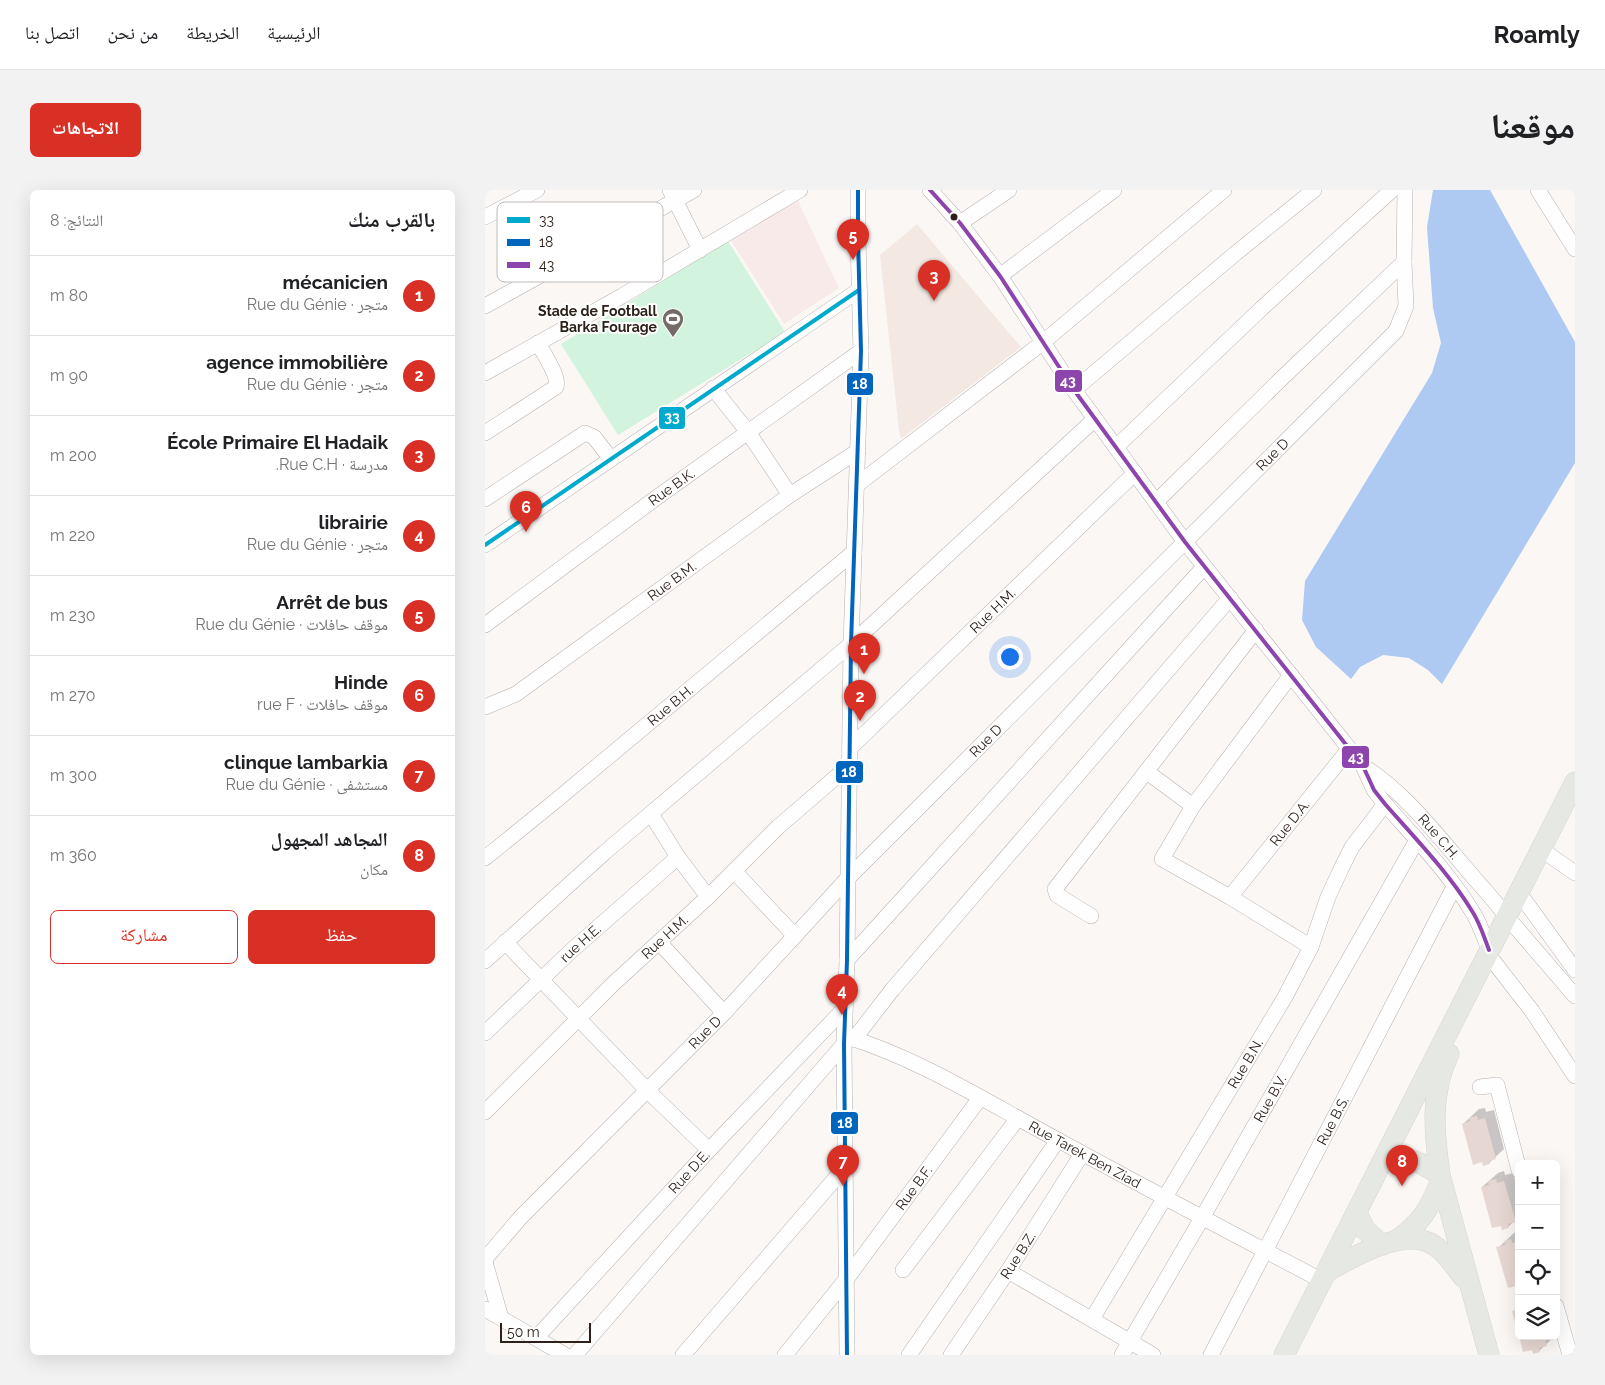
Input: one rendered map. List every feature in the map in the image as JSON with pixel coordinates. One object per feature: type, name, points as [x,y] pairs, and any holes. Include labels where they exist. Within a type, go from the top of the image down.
[{"type":"main road","points":[[1284,1355],[1381,1163],[1510,920],[1575,782]]},
{"type":"main road","points":[[1510,920],[1525,901],[1548,854],[1573,810]]},
{"type":"main road","points":[[1489,1355],[1440,1177],[1434,1120],[1439,1083],[1447,1059],[1491,956]]},
{"type":"main road","points":[[1381,1163],[1388,1159],[1405,1158],[1420,1163],[1440,1177]]},
{"type":"main road","points":[[1324,1276],[1354,1257],[1389,1243],[1409,1232],[1426,1213],[1440,1177]]},
{"type":"main road","points":[[1356,1212],[1366,1231],[1389,1243],[1417,1239],[1435,1246],[1468,1282]]},
{"type":"street","points":[[514,202],[537,190]]},
{"type":"street","points":[[660,202],[672,195],[694,190]]},
{"type":"street","points":[[663,272],[800,190]]},
{"type":"street","points":[[847,1355],[848,1040],[845,1008],[851,748],[851,644],[858,484],[861,350],[858,190]]},
{"type":"street","name":"Rue C.H.","points":[[930,190],[960,223],[1000,276],[1074,390],[1185,542],[1363,766],[1374,790],[1455,886],[1473,912],[1491,956],[1532,1011],[1575,1076]]},
{"type":"street","points":[[960,223],[1009,190]]},
{"type":"street","points":[[1000,276],[1114,190]]},
{"type":"street","points":[[858,484],[1042,343],[1224,190]]},
{"type":"street","points":[[1074,390],[1236,253],[1314,190]]},
{"type":"street","points":[[1115,447],[1262,308],[1392,190]]},
{"type":"street","name":"Rue D","points":[[485,1260],[521,1218],[648,1091],[847,879],[1396,331],[1406,306],[1404,262],[1405,190]]},
{"type":"street","points":[[1538,190],[1575,249]]},
{"type":"street","points":[[672,195],[700,250]]},
{"type":"street","points":[[485,217],[497,211]]},
{"type":"street","points":[[1157,502],[1281,379],[1404,262]]},
{"type":"street","points":[[485,306],[525,282]]},
{"type":"street","points":[[485,373],[646,282]]},
{"type":"street","points":[[485,545],[859,290]]},
{"type":"street","points":[[485,433],[556,387],[558,383],[538,343]]},
{"type":"street","name":"Rue B.K.","points":[[485,625],[861,350]]},
{"type":"street","points":[[713,388],[748,432],[790,495]]},
{"type":"street","points":[[485,961],[604,853],[851,644],[1095,420]]},
{"type":"street","points":[[485,499],[585,433],[593,437],[611,459]]},
{"type":"street","name":"Rue B.M.","points":[[485,708],[516,694],[790,495],[858,450]]},
{"type":"street","name":"Rue H.M.","points":[[851,748],[1135,474]]},
{"type":"street","name":"Rue B.H.","points":[[485,858],[561,797],[854,552]]},
{"type":"street","points":[[847,960],[1204,567]]},
{"type":"street","points":[[575,1355],[1230,598]]},
{"type":"street","points":[[1091,916],[1057,894],[1055,889],[1256,630]]},
{"type":"street","points":[[1291,675],[1193,806],[1162,856],[1162,860],[1230,897],[1311,947]]},
{"type":"street","name":"Rue D.A.","points":[[1230,897],[1349,748]]},
{"type":"street","name":"Rue H.M.","points":[[485,1112],[579,1018],[708,897],[778,827],[850,765]]},
{"type":"street","name":"Rue C.H.","points":[[1363,766],[1380,777],[1416,811],[1575,996]]},
{"type":"street","points":[[1147,772],[1193,806]]},
{"type":"street","name":"Rue B.N.","points":[[1092,1319],[1285,997],[1311,947],[1328,897],[1341,869],[1353,848],[1385,804]]},
{"type":"street","points":[[651,814],[678,856],[708,897]]},
{"type":"street","name":"Rue B.V.","points":[[1122,1355],[1417,840]]},
{"type":"street","points":[[1548,854],[1575,873]]},
{"type":"street","name":"rue H.E.","points":[[485,1033],[678,856]]},
{"type":"street","points":[[734,871],[795,936]]},
{"type":"street","name":"Rue B.S.","points":[[1211,1355],[1455,886]]},
{"type":"street","points":[[1525,901],[1575,970]]},
{"type":"street","points":[[505,942],[648,1091],[709,1150]]},
{"type":"street","points":[[659,942],[723,1013]]},
{"type":"street","name":"Rue D.E.","points":[[536,1338],[709,1150],[845,1008]]},
{"type":"street","name":"Rue Tarek Ben Ziad","points":[[848,1040],[933,1071],[1202,1218],[1266,1251],[1324,1276]]},
{"type":"street","points":[[1480,1087],[1497,1085],[1516,1160]]},
{"type":"street","name":"Rue B.F.","points":[[785,1355],[848,1277],[980,1098]]},
{"type":"street","points":[[903,1270],[1018,1118]]},
{"type":"street","points":[[909,1355],[1058,1140]]},
{"type":"street","name":"Rue B.Z.","points":[[951,1355],[1008,1271],[1082,1154]]},
{"type":"street","points":[[683,1355],[847,1165]]},
{"type":"street","points":[[485,1260],[501,1318]]},
{"type":"street","points":[[1008,1271],[1153,1355]]},
{"type":"street","points":[[485,1309],[565,1355]]},
{"type":"street","points":[[1560,1320],[1570,1355]]},
{"type":"shaded area","points":[[796,197],[839,288],[784,324],[730,239]]},
{"type":"shaded area","points":[[917,224],[1021,347],[901,439],[880,255]]},
{"type":"green space","name":"Stade de Football Barka Fourage","points":[[728,241],[785,332],[618,435],[561,344]]},
{"type":"water","points":[[1433,190],[1490,190],[1575,342],[1575,463],[1442,684],[1428,670],[1409,658],[1383,655],[1360,667],[1351,679],[1316,647],[1302,620],[1305,581],[1432,373],[1441,343],[1433,308],[1427,227]]},
{"type":"building","points":[[1477,1116],[1478,1120],[1485,1118],[1496,1159],[1489,1161],[1490,1164],[1483,1166],[1482,1162],[1473,1165],[1462,1124],[1470,1121],[1469,1118]]},
{"type":"building","points":[[1496,1179],[1497,1183],[1504,1181],[1515,1219],[1515,1222],[1508,1224],[1509,1228],[1502,1230],[1501,1226],[1492,1228],[1481,1187],[1489,1185],[1488,1181]]},
{"type":"building","points":[[1511,1239],[1512,1243],[1515,1243],[1515,1286],[1508,1288],[1496,1247],[1505,1245],[1504,1241]]},
{"type":"building","points":[[1515,1310],[1515,1322],[1512,1311]]},
{"type":"building","points":[[1520,1340],[1545,1340],[1547,1346],[1539,1348],[1540,1352],[1533,1354],[1532,1350],[1523,1352]]},
{"type":"transit line","name":"18","points":[[847,1355],[844,1044],[847,960],[851,644],[861,351],[858,190]]},
{"type":"transit line","name":"43","points":[[930,190],[960,223],[1000,276],[1074,390],[1185,542],[1363,766],[1374,790],[1385,804],[1453,883],[1475,916],[1489,950]]},
{"type":"transit line","name":"33","points":[[485,545],[859,290]]},
{"type":"place","name":"Arrêt de bus","points":[[853,260]]},
{"type":"place","name":"École Primaire El Hadaik","points":[[934,301]]},
{"type":"place","name":"Stade de Football Barka Fourage","points":[[673,338]]},
{"type":"place","name":"Hinde","points":[[526,532]]},
{"type":"place","name":"mécanicien","points":[[864,674]]},
{"type":"place","name":"agence immobilière","points":[[860,721]]},
{"type":"place","name":"librairie","points":[[842,1015]]},
{"type":"place","name":"clinque lambarkia","points":[[843,1186]]},
{"type":"place","name":"المجاهد المجهول","points":[[1402,1186]]}]
